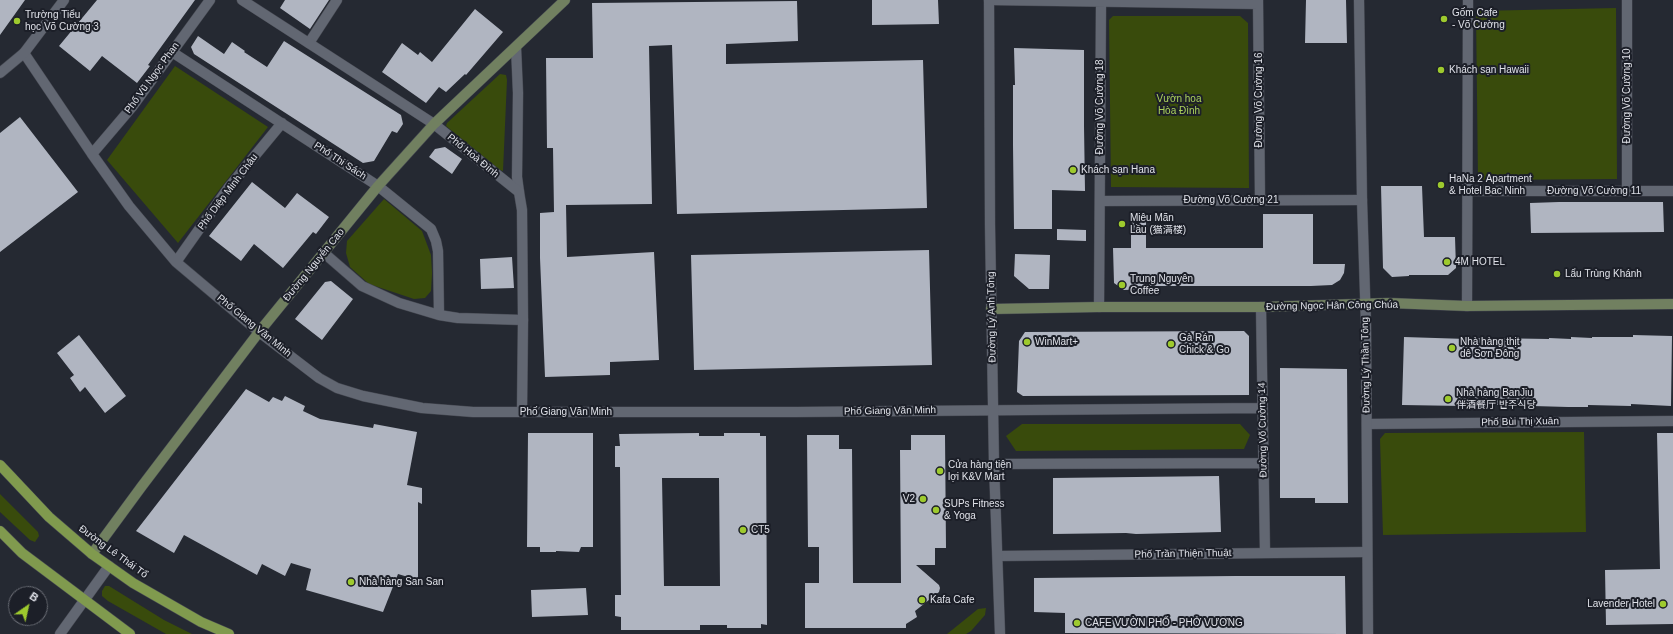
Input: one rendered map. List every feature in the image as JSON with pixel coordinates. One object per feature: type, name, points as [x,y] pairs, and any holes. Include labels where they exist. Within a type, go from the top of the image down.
[{"type":"main road","name":"Đường Nguyễn Cao","points":[[92,554],[259,332],[378,186],[434,124],[565,0]]},
{"type":"main road","name":"Đường Ngọc Hân Công Chúa","points":[[991,309],[1099,307],[1261,308],[1365,304],[1468,306],[1673,304]]},
{"type":"main road","name":"Đường Lê Thái Tổ","points":[[0,466],[49,517],[108,566],[133,583],[176,608],[201,622],[229,634]]},
{"type":"main road","points":[[0,531],[22,553],[130,634]]},
{"type":"street","points":[[0,73],[24,53],[64,0]]},
{"type":"street","name":"Phố Vũ Ngọc Phan","points":[[92,154],[132,107],[210,0]]},
{"type":"street","name":"Phố Hoà Đình","points":[[242,0],[434,124],[519,192]]},
{"type":"street","points":[[309,43],[338,0]]},
{"type":"street","points":[[989,0],[1101,3],[1258,2]]},
{"type":"street","name":"Đường Lý Anh Tông","points":[[989,0],[991,309],[994,464],[1000,634]]},
{"type":"street","name":"Đường Lý Thần Tông","points":[[1359,0],[1367,424],[1368,634]]},
{"type":"street","points":[[1468,0],[1468,306]]},
{"type":"street","name":"Đường Võ Cường 10","points":[[1627,0],[1627,191]]},
{"type":"street","name":"Đường Võ Cường 16","points":[[1258,2],[1260,200]]},
{"type":"street","name":"Đường Võ Cường 18","points":[[1099,307],[1101,3]]},
{"type":"street","points":[[516,47],[518,93],[518,177],[522,210],[522,412]]},
{"type":"street","name":"Phố Thi Sách","points":[[172,52],[378,186],[431,229],[438,251],[439,315]]},
{"type":"street","name":"Phố Giang Văn Minh","points":[[24,53],[129,206],[176,262],[259,332],[327,384],[350,392],[390,402],[445,411],[781,412],[1262,408]]},
{"type":"street","name":"Phố Diệp Minh Châu","points":[[176,262],[229,187],[282,123]]},
{"type":"street","name":"Đường Võ Cường 11","points":[[1468,191],[1673,191]]},
{"type":"street","name":"Đường Võ Cường 21","points":[[1100,201],[1362,200]]},
{"type":"street","points":[[324,253],[351,278],[367,289],[399,303],[439,315],[458,318],[523,320]]},
{"type":"street","name":"Đường Võ Cường 14","points":[[1261,308],[1265,553]]},
{"type":"street","name":"Phố Bùi Thị Xuân","points":[[1367,424],[1673,421]]},
{"type":"street","points":[[994,464],[1263,463]]},
{"type":"street","name":"Phố Trần Thiện Thuật","points":[[998,556],[1367,552]]},
{"type":"street","points":[[60,634],[85,601],[108,566]]},
{"type":"green space","points":[[1616,8],[1617,179],[1478,180],[1476,11]]},
{"type":"green space","name":"Vườn hoa Hòa Đình","points":[[1113,16],[1240,16],[1248,23],[1249,188],[1111,187],[1109,20]]},
{"type":"green space","points":[[175,66],[268,127],[178,243],[107,160]]},
{"type":"green space","points":[[500,74],[506,75],[507,80],[503,171],[446,126],[447,123]]},
{"type":"green space","points":[[384,199],[422,231],[431,255],[432,273],[431,291],[425,298],[414,299],[369,284],[350,267],[346,253],[347,241]]},
{"type":"green space","points":[[1022,424],[1240,424],[1250,435],[1244,449],[1016,451],[1006,436]]},
{"type":"green space","points":[[1584,432],[1586,532],[1383,535],[1380,439],[1385,433]]},
{"type":"green space","points":[[0,494],[38,532],[39,536],[35,542],[30,540],[0,512]]},
{"type":"green space","points":[[105,586],[109,586],[164,620],[192,634],[166,634],[108,601],[102,596],[102,591]]},
{"type":"green space","points":[[986,608],[985,615],[971,631],[966,634],[947,634],[978,609]]},
{"type":"building","points":[[0,0],[25,0],[0,35]]},
{"type":"building","points":[[97,0],[195,0],[148,65],[150,66],[137,83],[102,56],[90,71],[59,46]]},
{"type":"building","points":[[285,0],[329,0],[310,29],[280,8]]},
{"type":"building","points":[[872,0],[938,0],[939,24],[872,25]]},
{"type":"building","points":[[1306,0],[1346,0],[1347,43],[1305,43]]},
{"type":"building","points":[[797,1],[798,41],[726,44],[726,64],[923,60],[927,208],[677,214],[672,45],[649,46],[652,204],[566,205],[567,257],[654,252],[659,360],[610,362],[610,375],[545,377],[540,258],[540,213],[554,212],[553,148],[547,148],[546,58],[593,58],[592,3]]},
{"type":"building","points":[[475,9],[503,32],[466,75],[465,74],[446,92],[439,87],[426,103],[382,72],[402,43],[418,55],[420,52],[432,62]]},
{"type":"building","points":[[198,36],[224,54],[232,42],[267,67],[284,41],[401,115],[403,124],[397,133],[392,131],[374,161],[363,163],[194,54],[191,47]]},
{"type":"building","points":[[1014,48],[1084,50],[1085,191],[1052,190],[1052,229],[1014,229]]},
{"type":"building","points":[[20,117],[78,192],[0,252],[0,133]]},
{"type":"building","points":[[445,147],[462,159],[452,174],[429,157],[435,149]]},
{"type":"building","points":[[252,182],[285,208],[297,193],[329,217],[316,234],[313,232],[283,268],[254,244],[241,261],[209,236]]},
{"type":"building","points":[[1381,186],[1422,186],[1424,237],[1455,237],[1456,268],[1448,275],[1409,275],[1392,277],[1383,268]]},
{"type":"building","points":[[1663,202],[1664,232],[1531,233],[1530,203]]},
{"type":"building","points":[[1263,214],[1313,214],[1313,264],[1345,264],[1344,273],[1340,280],[1332,285],[1311,286],[1149,286],[1149,289],[1124,290],[1114,283],[1113,248],[1131,248],[1131,220],[1146,220],[1146,248],[1263,248]]},
{"type":"building","points":[[1057,229],[1086,230],[1086,241],[1057,240]]},
{"type":"building","points":[[929,250],[932,365],[694,370],[691,255]]},
{"type":"building","points":[[1015,254],[1050,255],[1049,289],[1029,289],[1014,276]]},
{"type":"building","points":[[512,257],[514,288],[481,289],[480,259]]},
{"type":"building","points":[[331,281],[353,299],[322,340],[295,319],[325,282]]},
{"type":"building","points":[[1244,331],[1249,336],[1249,395],[1023,396],[1017,392],[1019,341],[1025,332]]},
{"type":"building","points":[[79,335],[126,396],[105,413],[85,387],[80,392],[70,378],[74,375],[57,353]]},
{"type":"building","points":[[1633,335],[1672,336],[1671,406],[1631,404],[1631,406],[1588,405],[1588,407],[1463,404],[1463,406],[1402,405],[1404,337],[1467,339],[1571,339],[1571,337],[1633,337]]},
{"type":"building","points":[[1280,368],[1347,369],[1348,503],[1315,503],[1315,498],[1280,498]]},
{"type":"building","points":[[246,389],[269,402],[273,397],[282,401],[285,396],[305,406],[303,411],[320,419],[373,428],[374,424],[417,432],[407,485],[422,488],[422,504],[418,502],[418,580],[398,574],[383,612],[306,590],[311,569],[291,563],[285,576],[262,564],[257,575],[184,535],[174,553],[136,531]]},
{"type":"building","points":[[528,433],[593,433],[593,547],[581,547],[579,552],[540,552],[540,547],[527,547]]},
{"type":"building","points":[[699,433],[699,436],[724,436],[724,433],[760,433],[760,436],[766,436],[767,625],[761,624],[761,628],[727,628],[727,625],[700,625],[700,630],[621,630],[621,617],[615,616],[615,595],[621,595],[620,467],[615,467],[615,446],[620,446],[619,434]],"holes":[[[662,478],[719,478],[720,586],[664,586]]]},
{"type":"building","points":[[1657,433],[1673,433],[1673,624],[1606,625],[1605,570],[1660,569]]},
{"type":"building","points":[[807,435],[839,435],[839,449],[852,449],[853,583],[901,583],[900,450],[911,450],[911,435],[945,435],[946,548],[935,548],[935,565],[916,565],[939,585],[940,588],[939,592],[915,611],[917,617],[906,624],[906,628],[805,628],[805,583],[819,583],[819,547],[808,547]]},
{"type":"building","points":[[1219,476],[1221,532],[1053,534],[1053,478]]},
{"type":"building","points":[[1345,576],[1346,634],[1065,633],[1065,613],[1034,612],[1034,578]]},
{"type":"building","points":[[586,588],[588,615],[532,617],[531,590]]},
{"type":"place","name":"Gốm Cafe - Võ Cường","points":[[1444,19]]},
{"type":"place","name":"Trường Tiểu học Võ Cường 3","points":[[17,21]]},
{"type":"place","name":"Khách sạn Hawaii","points":[[1441,70]]},
{"type":"place","name":"Khách sạn Hana","points":[[1073,170]]},
{"type":"place","name":"HaNa 2 Apartment & Hotel Bac Ninh","points":[[1441,185]]},
{"type":"place","name":"Miêu Mãn Lầu (猫满楼)","points":[[1122,224]]},
{"type":"place","name":"4M HOTEL","points":[[1447,262]]},
{"type":"place","name":"Lẩu Trùng Khánh","points":[[1557,274]]},
{"type":"place","name":"Trung Nguyên Coffee","points":[[1122,285]]},
{"type":"place","name":"WinMart+","points":[[1027,342]]},
{"type":"place","name":"Gà Rán Chick & Go","points":[[1171,344]]},
{"type":"place","name":"Nhà hàng thịt dê Sơn Đông","points":[[1452,348]]},
{"type":"place","name":"Nhà hàng BanJiu 伴酒餐厅 반주식당","points":[[1448,399]]},
{"type":"place","name":"Cửa hàng tiện lợi K&V Mart","points":[[940,471]]},
{"type":"place","name":"V2","points":[[923,499]]},
{"type":"place","name":"SUPs Fitness & Yoga","points":[[936,510]]},
{"type":"place","name":"CT5","points":[[743,530]]},
{"type":"place","name":"Nhà hàng San San","points":[[351,582]]},
{"type":"place","name":"Kafa Cafe","points":[[922,600]]},
{"type":"place","name":"Lavender Hotel","points":[[1663,604]]},
{"type":"place","name":"CAFE VƯỜN PHỐ - PHỞ VƯƠNG","points":[[1077,623]]}]
